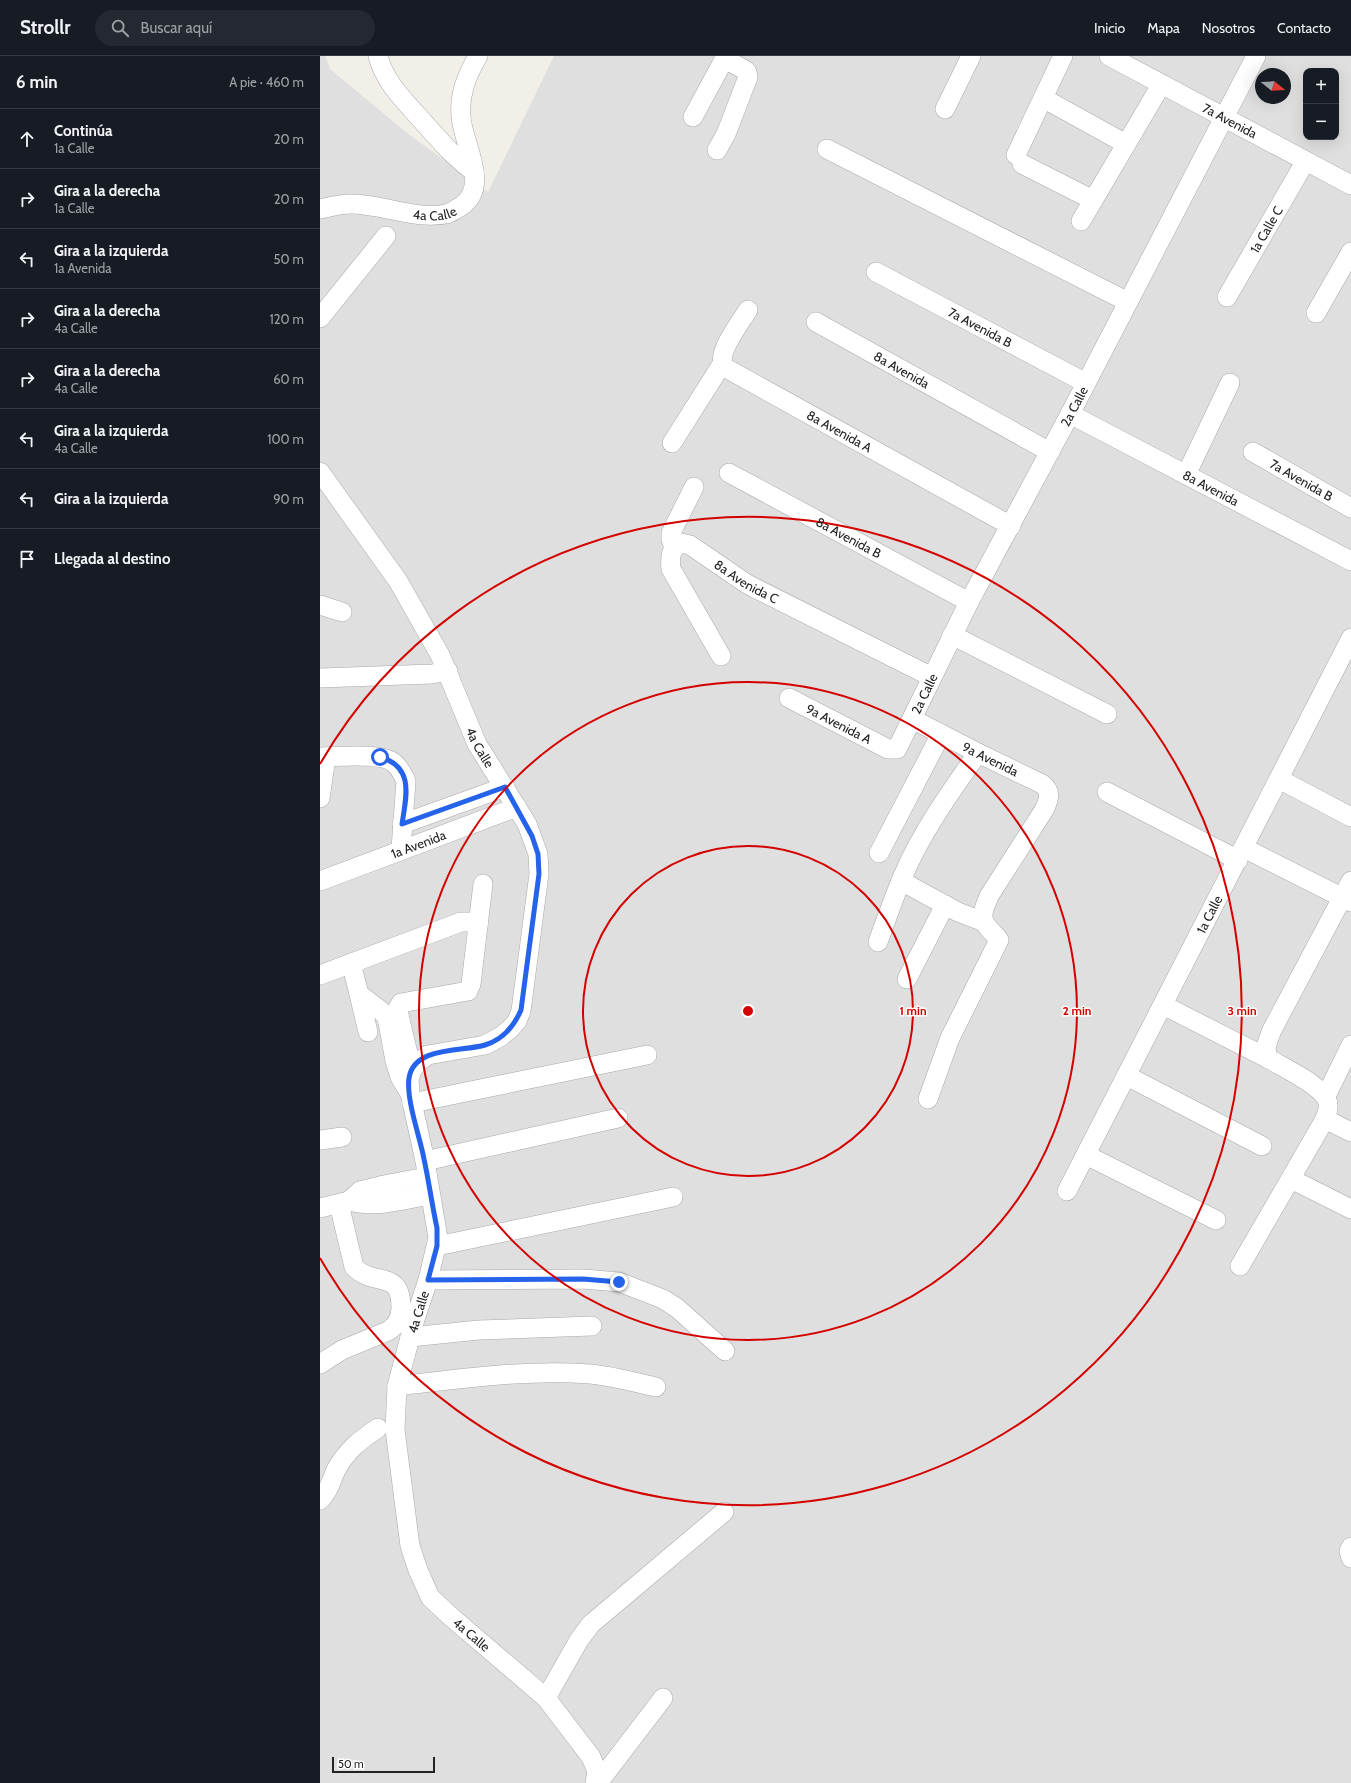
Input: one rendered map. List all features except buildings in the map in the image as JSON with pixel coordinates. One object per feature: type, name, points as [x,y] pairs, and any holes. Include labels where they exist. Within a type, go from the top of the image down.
[{"type":"street","points":[[378,56],[388,80],[396,91],[442,145],[454,157],[474,172]]},
{"type":"street","name":"4a Calle","points":[[320,209],[349,204],[390,209],[428,216],[449,214],[462,205],[474,187],[474,172],[462,125],[461,105],[465,83],[478,56]]},
{"type":"street","points":[[945,109],[972,56]]},
{"type":"street","points":[[1063,56],[1019,160],[1093,200]]},
{"type":"street","name":"7a Avenida","points":[[1109,56],[1305,162],[1351,185]]},
{"type":"street","name":"2a Calle","points":[[888,749],[897,749],[969,602],[1070,414],[1256,56]]},
{"type":"street","points":[[693,117],[726,58],[745,70],[748,74],[734,116],[717,150]]},
{"type":"street","points":[[1081,221],[1161,85]]},
{"type":"street","points":[[1052,102],[1126,144]]},
{"type":"street","points":[[827,149],[1128,302]]},
{"type":"street","name":"1a Calle C","points":[[1227,297],[1305,162]]},
{"type":"street","points":[[320,318],[386,236]]},
{"type":"street","points":[[1316,313],[1351,252]]},
{"type":"street","name":"7a Avenida B","points":[[876,272],[1086,383]]},
{"type":"street","points":[[672,443],[722,364],[722,356],[725,348],[748,310]]},
{"type":"street","name":"8a Avenida","points":[[816,322],[1050,452]]},
{"type":"street","name":"8a Avenida A","points":[[722,364],[727,370],[1011,526]]},
{"type":"street","points":[[1186,474],[1230,383]]},
{"type":"street","name":"8a Avenida","points":[[1070,414],[1351,561]]},
{"type":"street","name":"7a Avenida B","points":[[1253,452],[1351,508]]},
{"type":"street","name":"4a Calle","points":[[320,472],[398,581],[433,642],[448,671],[477,744],[527,824],[538,854],[539,874],[521,1010],[517,1020],[510,1030],[485,1045],[428,1055],[418,1062],[412,1070],[409,1079],[411,1098],[437,1228],[437,1246],[397,1386],[395,1430],[410,1546],[418,1570],[430,1597],[546,1698],[591,1757],[597,1771],[596,1783]]},
{"type":"street","name":"8a Avenida B","points":[[729,473],[969,602]]},
{"type":"street","points":[[694,487],[671,533],[674,548],[671,557],[671,569],[721,656]]},
{"type":"street","name":"8a Avenida C","points":[[674,548],[681,543],[690,545],[748,584],[932,677]]},
{"type":"street","points":[[320,605],[342,612]]},
{"type":"street","points":[[952,636],[1107,714]]},
{"type":"street","name":"1a Calle","points":[[1067,1190],[1351,638]]},
{"type":"street","points":[[320,678],[432,674],[448,671]]},
{"type":"street","name":"9a Avenida A","points":[[789,698],[888,749]]},
{"type":"street","name":"9a Avenida","points":[[912,719],[1046,787],[1049,795],[1044,810],[989,896],[983,911],[982,917],[984,922]]},
{"type":"street","points":[[879,853],[941,734]]},
{"type":"street","points":[[878,942],[901,881],[925,833],[978,753]]},
{"type":"street","points":[[320,798],[323,757],[380,757],[394,763],[401,771],[406,781],[401,849]]},
{"type":"street","points":[[1279,779],[1351,817]]},
{"type":"street","name":"1a Avenida","points":[[402,824],[505,787]]},
{"type":"street","points":[[1107,792],[1241,854],[1347,900]]},
{"type":"street","name":"1a Avenida","points":[[320,881],[401,849],[517,807]]},
{"type":"street","points":[[901,881],[968,917],[984,922],[999,940],[950,1038],[928,1099]]},
{"type":"street","points":[[1269,1059],[1266,1053],[1267,1043],[1272,1030],[1347,900],[1351,881]]},
{"type":"street","points":[[483,884],[471,984],[468,991],[401,1003],[398,1008],[394,1021],[395,1061],[400,1077],[411,1098],[647,1054]]},
{"type":"street","points":[[907,979],[945,905]]},
{"type":"street","points":[[320,975],[461,922],[470,922],[478,925]]},
{"type":"street","points":[[351,963],[368,1032]]},
{"type":"street","points":[[359,994],[394,1021],[412,1070]]},
{"type":"street","points":[[1163,1005],[1269,1059],[1317,1088],[1326,1096],[1329,1105],[1325,1119],[1240,1266]]},
{"type":"street","points":[[1326,1096],[1351,1045]]},
{"type":"street","points":[[1127,1076],[1262,1146]]},
{"type":"street","points":[[320,1208],[344,1202],[359,1191],[399,1191],[427,1178],[618,1118]]},
{"type":"street","points":[[1325,1119],[1351,1132]]},
{"type":"street","points":[[320,1140],[342,1137]]},
{"type":"street","points":[[1086,1155],[1216,1220]]},
{"type":"street","points":[[1291,1179],[1351,1209]]},
{"type":"street","points":[[437,1246],[673,1197]]},
{"type":"street","points":[[320,1364],[342,1350],[388,1331],[394,1327],[401,1312],[400,1292],[396,1285],[364,1275],[354,1267],[344,1202]]},
{"type":"street","points":[[428,1280],[583,1279],[619,1282],[643,1290],[663,1299],[677,1308],[725,1351]]},
{"type":"street","points":[[410,1337],[479,1330],[592,1326]]},
{"type":"street","points":[[397,1386],[486,1376],[563,1373],[614,1377],[656,1387]]},
{"type":"street","points":[[320,1500],[328,1490],[333,1476],[343,1458],[353,1446],[378,1428]]},
{"type":"street","points":[[546,1698],[579,1640],[591,1624],[724,1512]]},
{"type":"street","points":[[1351,1547],[1349,1551],[1351,1558]]},
{"type":"street","points":[[596,1783],[663,1698]]},
{"type":"shaded area","points":[[320,56],[325,56],[330,69],[407,133],[488,192],[554,56],[1351,56],[1351,1783],[320,1783]]},
{"type":"route","points":[[380,757],[394,763],[401,771],[406,781],[406,795],[402,824],[505,787],[527,824],[538,854],[539,874],[521,1010],[517,1020],[510,1030],[485,1045],[428,1055],[418,1062],[412,1070],[409,1079],[410,1093],[425,1161],[426,1177],[438,1238],[428,1280],[583,1279],[619,1282]]}]
